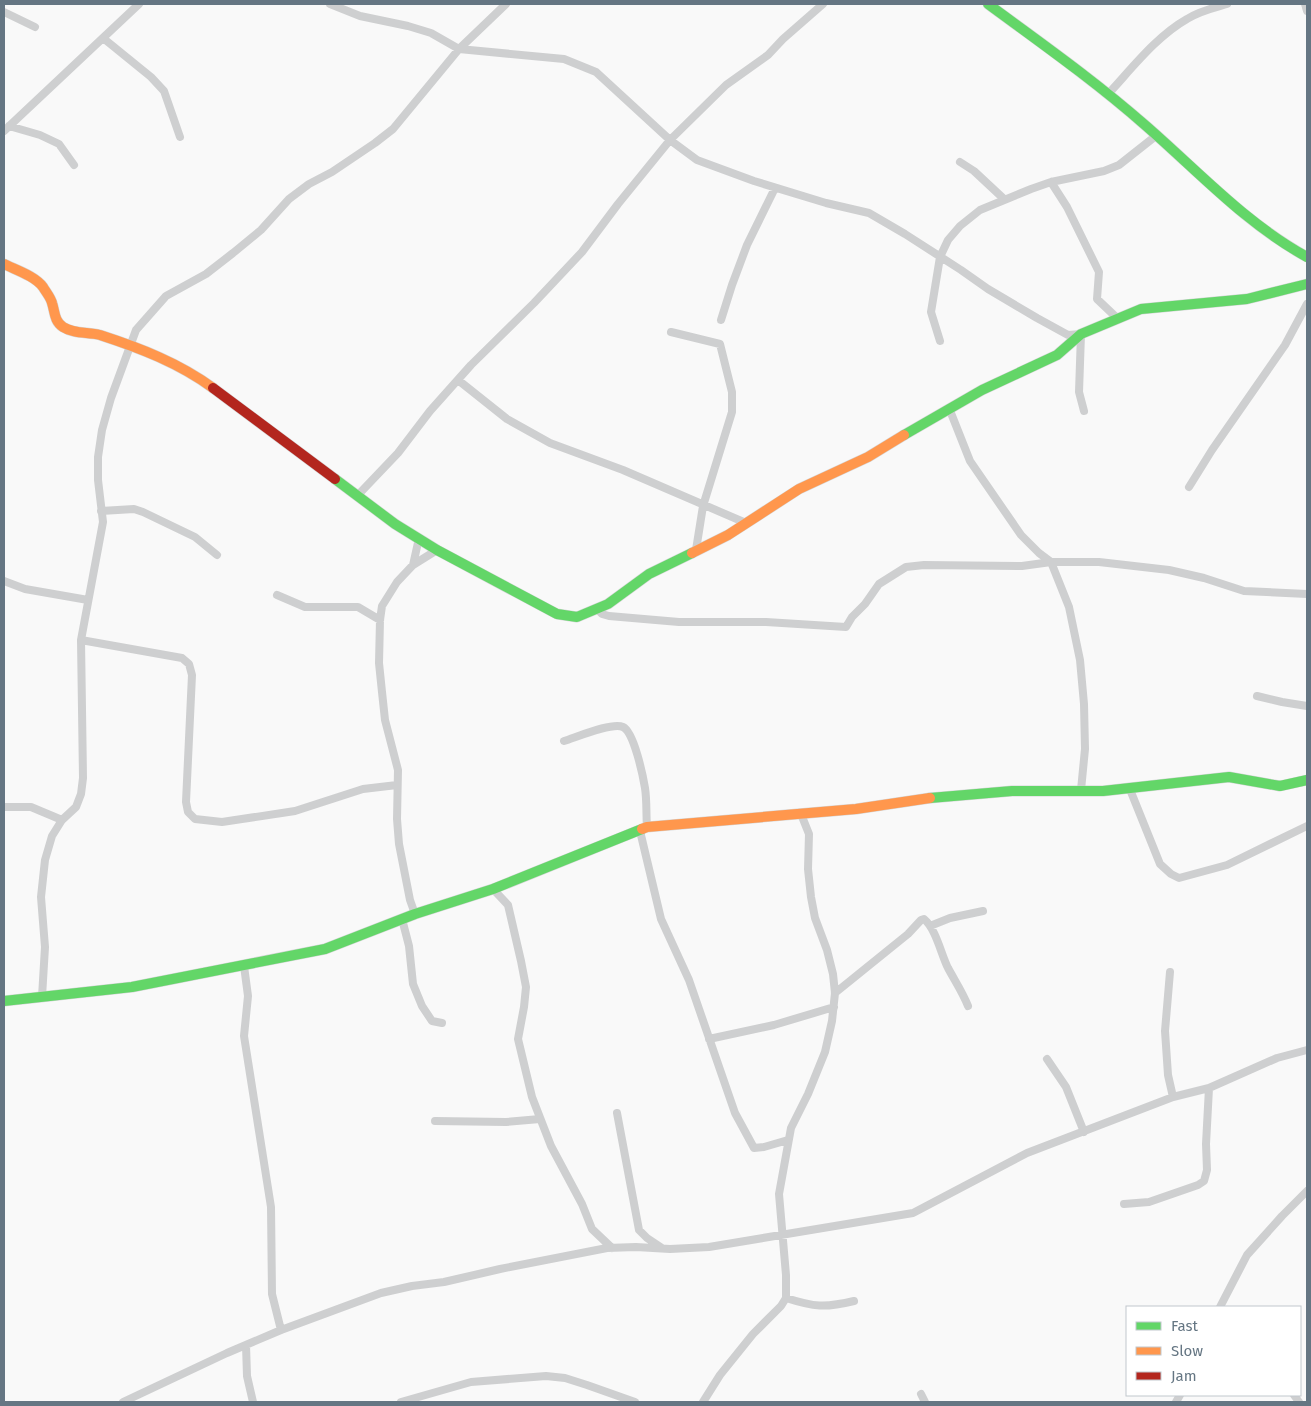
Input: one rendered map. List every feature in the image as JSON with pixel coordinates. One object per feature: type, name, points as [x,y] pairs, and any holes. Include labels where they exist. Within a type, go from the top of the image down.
[{"type":"street","points":[[6,129],[139,4]]},
{"type":"street","points":[[330,4],[360,16],[431,33],[459,49],[564,59],[596,72],[670,140],[697,160],[706,165],[775,188],[869,213],[905,234],[999,296],[1068,335],[1081,334],[1099,328],[1117,318],[1140,309],[1247,299],[1307,284]]},
{"type":"street","points":[[42,998],[45,947],[41,897],[48,846],[62,820],[76,807],[81,794],[83,778],[82,640],[103,522],[98,472],[102,430],[111,398],[136,330],[166,296],[206,274],[233,254],[261,230],[288,199],[309,184],[332,172],[393,129],[459,49],[506,4]]},
{"type":"street","points":[[357,496],[398,453],[430,411],[458,380],[582,252],[670,140],[726,84],[768,55],[783,38],[823,4]]},
{"type":"street","points":[[988,4],[1106,92],[1267,233],[1307,257]]},
{"type":"street","points":[[1106,92],[1110,92],[1147,53],[1186,19],[1202,11],[1227,4]]},
{"type":"street","points":[[1305,4],[1307,11]]},
{"type":"street","points":[[4,12],[35,27]]},
{"type":"street","points":[[103,38],[151,78],[164,92],[180,137]]},
{"type":"street","points":[[6,129],[40,135],[60,144],[74,165]]},
{"type":"street","points":[[940,341],[931,312],[940,257],[948,240],[960,226],[980,210],[1004,199],[1051,182],[1104,171],[1119,165],[1157,135]]},
{"type":"street","points":[[960,162],[974,171],[1004,199]]},
{"type":"street","points":[[1051,182],[1067,207],[1099,272],[1096,299],[1117,318]]},
{"type":"street","points":[[722,320],[732,285],[747,245],[775,188]]},
{"type":"street","points":[[4,264],[42,285],[52,302],[55,318],[61,326],[95,334],[142,350],[200,378],[357,496],[436,550],[557,614],[577,617],[608,604],[649,574],[728,535],[799,488],[868,457],[948,408],[1057,355],[1081,334]]},
{"type":"street","points":[[1189,486],[1212,450],[1286,346],[1307,304]]},
{"type":"street","points":[[671,332],[720,344],[732,392],[732,412],[703,506],[696,550]]},
{"type":"street","points":[[1081,334],[1078,392],[1084,411]]},
{"type":"street","points":[[458,380],[507,419],[550,443],[623,470],[746,523]]},
{"type":"street","points":[[948,408],[970,461],[1021,535],[1051,562],[1069,607],[1080,660],[1084,704],[1085,749],[1081,790]]},
{"type":"street","points":[[101,511],[134,509],[143,512],[195,537],[217,555]]},
{"type":"street","points":[[413,565],[419,538]]},
{"type":"street","points":[[415,914],[410,900],[399,844],[398,770],[385,720],[379,664],[380,620],[382,606],[397,582],[413,565],[436,550]]},
{"type":"street","points":[[597,609],[602,614],[609,616],[670,622],[766,622],[846,627],[879,584],[906,566],[1022,566],[1051,562],[1099,562],[1169,570],[1204,578],[1244,591],[1307,594]]},
{"type":"street","points":[[4,581],[25,589],[88,600]]},
{"type":"street","points":[[276,595],[305,607],[358,607],[380,620]]},
{"type":"street","points":[[82,640],[182,658],[189,664],[192,675],[186,802],[188,812],[195,819],[222,822],[295,811],[363,789],[397,785]]},
{"type":"street","points":[[1257,696],[1307,706]]},
{"type":"street","points":[[564,740],[610,726],[624,727],[628,730],[645,788],[643,829],[661,919],[689,980],[735,1113],[754,1148],[788,1140]]},
{"type":"street","points":[[4,1001],[132,987],[325,949],[415,914],[493,889],[643,829],[856,809],[937,796],[1012,790],[1081,790],[1103,792],[1229,778],[1280,786],[1307,780]]},
{"type":"street","points":[[1129,788],[1160,864],[1171,874],[1179,878],[1226,865],[1307,826]]},
{"type":"street","points":[[4,807],[31,807],[62,820]]},
{"type":"street","points":[[702,1402],[753,1334],[781,1306],[786,1298],[786,1275],[778,1194],[791,1128],[808,1094],[825,1052],[835,993],[833,974],[827,950],[815,918],[811,897],[808,869],[809,834],[801,814]]},
{"type":"street","points":[[493,889],[508,905],[522,961],[526,986],[518,1039],[527,1079],[540,1119],[551,1146],[582,1204],[592,1230],[612,1248]]},
{"type":"street","points":[[930,926],[950,918],[983,911]]},
{"type":"street","points":[[402,919],[409,946],[413,984],[422,1006],[432,1021],[442,1023]]},
{"type":"street","points":[[835,993],[908,934],[922,920],[927,921],[930,926],[948,967],[964,994],[968,1006]]},
{"type":"street","points":[[244,966],[248,996],[244,1036],[271,1207],[272,1294],[281,1330]]},
{"type":"street","points":[[1170,972],[1165,1031],[1168,1075],[1173,1097]]},
{"type":"street","points":[[709,1039],[774,1024],[834,1007]]},
{"type":"street","points":[[123,1402],[281,1330],[381,1294],[412,1286],[444,1282],[500,1269],[612,1248],[664,1249],[708,1246],[913,1213],[1027,1153],[1173,1097],[1209,1088],[1277,1058],[1307,1050]]},
{"type":"street","points":[[1047,1059],[1066,1087],[1084,1132]]},
{"type":"street","points":[[1124,1204],[1160,1199],[1204,1181],[1207,1170],[1206,1144],[1209,1088]]},
{"type":"street","points":[[617,1113],[639,1230],[647,1238],[664,1249]]},
{"type":"street","points":[[435,1121],[506,1122],[540,1119]]},
{"type":"street","points":[[1221,1306],[1247,1255],[1307,1191]]},
{"type":"street","points":[[786,1298],[810,1306],[835,1306],[854,1301]]},
{"type":"street","points":[[246,1345],[247,1376],[253,1402]]},
{"type":"street","points":[[401,1402],[470,1382],[546,1376],[565,1378],[635,1402]]},
{"type":"street","points":[[921,1394],[925,1402]]},
{"type":"traffic: fast","points":[[988,4],[1107,93],[1165,142],[1242,212],[1284,243],[1307,257]]},
{"type":"traffic: fast","points":[[904,435],[982,390],[1057,355],[1081,334],[1141,309],[1247,299],[1307,284]]},
{"type":"traffic: fast","points":[[335,479],[395,524],[437,550],[557,614],[577,617],[608,604],[649,574],[692,553]]},
{"type":"traffic: fast","points":[[930,798],[1012,791],[1103,791],[1229,777],[1280,786],[1307,780]]},
{"type":"traffic: fast","points":[[4,1001],[132,987],[325,949],[415,914],[493,889],[642,829]]},
{"type":"traffic: slow","points":[[4,264],[30,276],[40,283],[51,299],[56,319],[63,327],[76,332],[100,335],[130,345],[187,371],[213,388]]},
{"type":"traffic: slow","points":[[692,553],[728,535],[799,489],[868,457],[904,435]]},
{"type":"traffic: slow","points":[[642,829],[647,827],[856,809],[930,798]]},
{"type":"traffic: jam","points":[[213,388],[335,479]]}]
